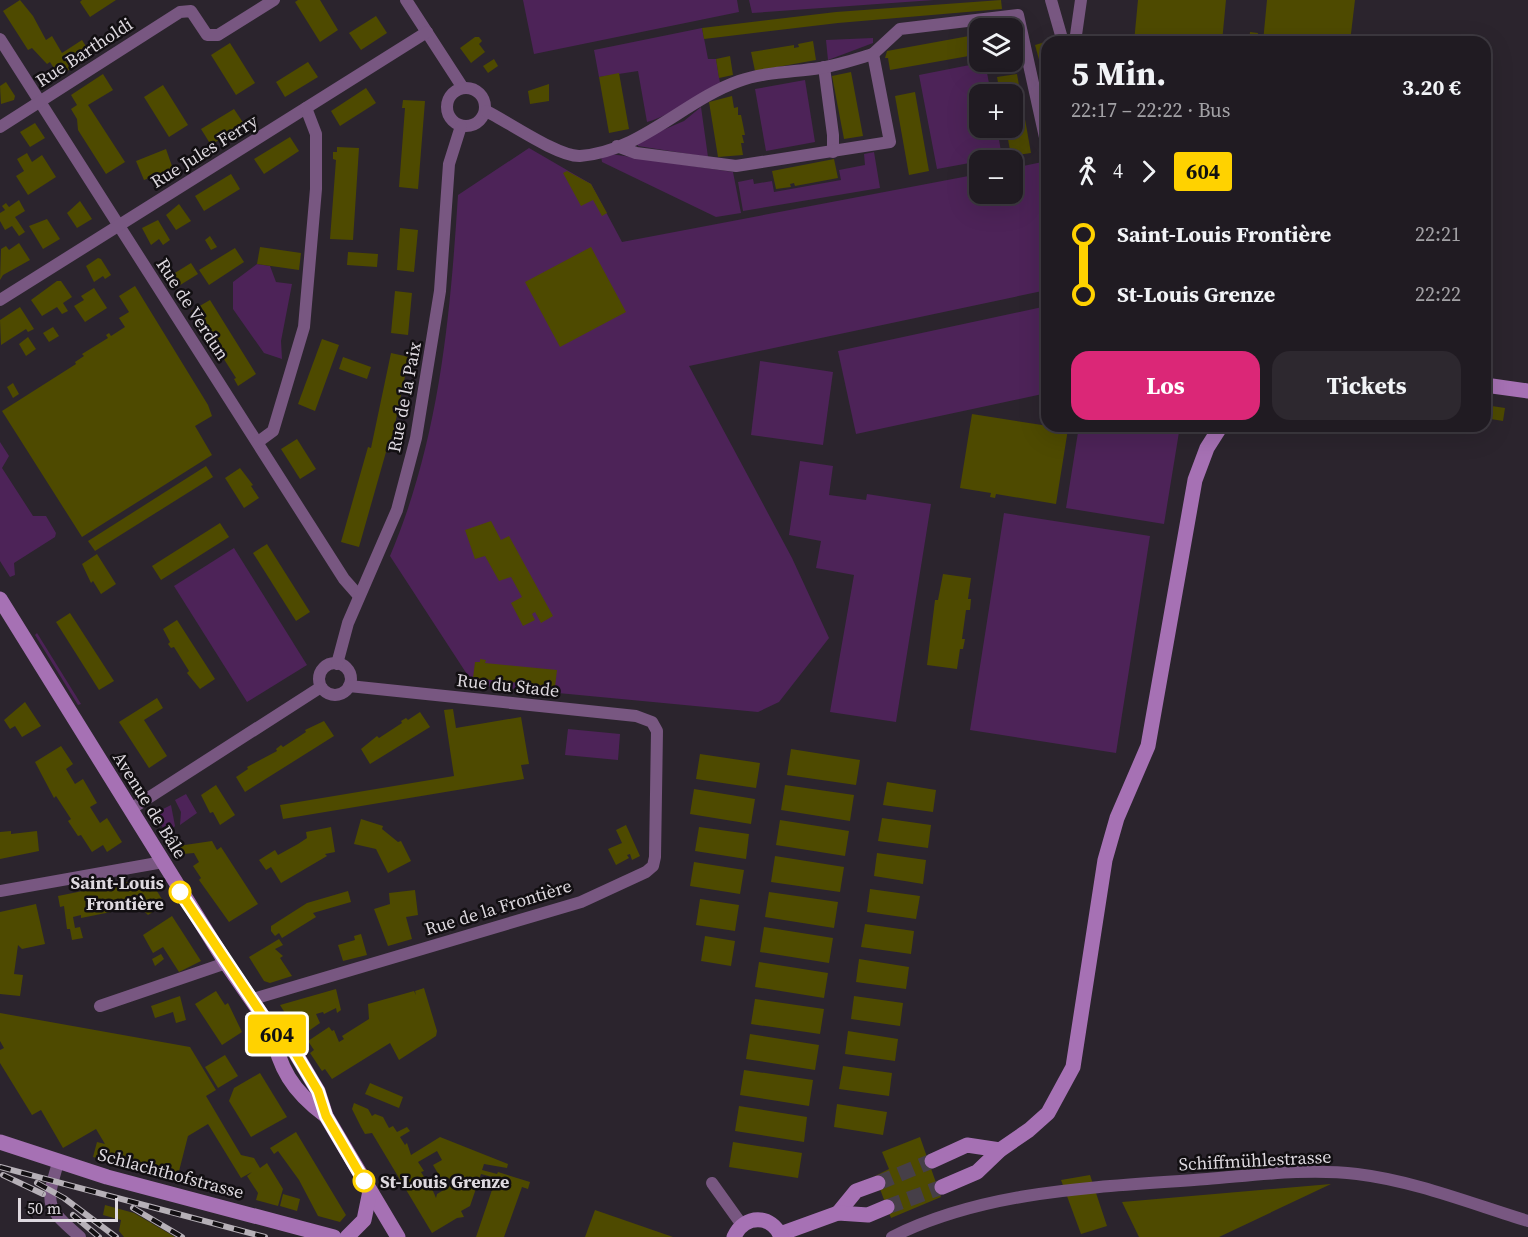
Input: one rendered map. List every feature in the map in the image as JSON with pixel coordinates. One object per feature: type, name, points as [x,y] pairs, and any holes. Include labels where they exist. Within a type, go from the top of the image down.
[{"type":"main road","points":[[1491,386],[1528,391]]},
{"type":"main road","points":[[942,1186],[977,1172],[1000,1150],[1029,1130],[1048,1113],[1076,1059],[1109,840],[1148,746],[1195,480],[1207,448],[1217,432]]},
{"type":"main road","name":"Avenue de Bâle","points":[[0,599],[226,963],[271,1028],[293,1049],[315,1086],[326,1116]]},
{"type":"main road","name":"Avenue de Bâle","points":[[271,1028],[277,1058],[303,1099],[326,1116]]},
{"type":"main road","points":[[326,1116],[398,1237]]},
{"type":"main road","name":"Schlachthofstrasse","points":[[0,1142],[58,1162],[334,1237]]},
{"type":"main road","points":[[932,1161],[967,1145],[1000,1150]]},
{"type":"main road","points":[[838,1213],[856,1191],[878,1182]]},
{"type":"main road","points":[[347,1237],[364,1220],[370,1191]]},
{"type":"main road","points":[[738,1231],[753,1220],[766,1221],[781,1235],[838,1213],[868,1215],[887,1207]]},
{"type":"street","name":"Rue Bartholdi","points":[[0,127],[180,12],[191,11],[207,35],[218,35],[274,0]]},
{"type":"street","points":[[406,0],[464,88],[480,94],[486,111],[558,150],[578,156],[617,146],[683,113],[703,96],[741,80],[824,67],[873,54],[900,29],[1018,15],[1041,119]]},
{"type":"street","points":[[1051,0],[1061,36]]},
{"type":"street","points":[[1077,36],[1081,0]]},
{"type":"street","name":"Rue Jules Ferry","points":[[0,300],[427,32]]},
{"type":"street","name":"Rue de Verdun","points":[[0,39],[344,579],[360,596]]},
{"type":"street","points":[[617,146],[636,153],[736,166],[890,142],[873,54]]},
{"type":"street","points":[[824,67],[833,135],[832,152]]},
{"type":"street","points":[[464,88],[452,94],[447,106],[451,119],[461,126],[474,125],[486,111]]},
{"type":"street","points":[[258,442],[273,430],[304,327],[316,189],[316,135],[306,108]]},
{"type":"street","name":"Rue de la Paix","points":[[337,664],[348,623],[396,510],[416,438],[440,291],[449,164],[461,126]]},
{"type":"street","points":[[337,664],[347,670],[349,686],[338,695],[325,692],[321,687],[319,677],[322,670],[327,665],[337,664]]},
{"type":"street","name":"Rue du Stade","points":[[349,686],[636,716],[652,722],[657,731]]},
{"type":"street","points":[[131,809],[321,687]]},
{"type":"street","name":"Rue de la Frontière","points":[[253,999],[581,902],[646,872],[652,866],[655,857],[657,731]]},
{"type":"street","points":[[0,891],[163,862]]},
{"type":"street","points":[[100,1006],[226,963]]},
{"type":"street","points":[[58,1162],[50,1190],[50,1206],[54,1214],[80,1237]]},
{"type":"street","name":"Schiffmühlestrasse","points":[[892,1237],[917,1224],[968,1208],[1065,1191],[1311,1171],[1357,1174],[1403,1183],[1528,1221]]},
{"type":"street","points":[[712,1183],[738,1231]]},
{"type":"shaded area","points":[[523,0],[737,0],[739,12],[534,54]]},
{"type":"shaded area","points":[[749,0],[934,0],[752,13]]},
{"type":"shaded area","points":[[702,28],[708,59],[716,59],[720,83],[657,119],[647,122],[638,71],[599,77],[594,50]]},
{"type":"shaded area","points":[[873,38],[873,43],[828,60],[826,40]]},
{"type":"shaded area","points":[[969,65],[969,72],[987,72],[989,84],[969,84],[969,138],[999,138],[1001,150],[969,150],[969,163],[937,169],[919,75]]},
{"type":"shaded area","points":[[805,80],[815,142],[766,151],[755,89]]},
{"type":"shaded area","points":[[701,107],[708,157],[638,146],[637,142],[684,121]]},
{"type":"shaded area","points":[[529,148],[591,184],[622,242],[969,176],[969,204],[1023,204],[1023,166],[1041,162],[1041,291],[689,366],[792,558],[829,638],[779,702],[758,712],[474,685],[390,556],[407,512],[431,424],[451,288],[458,195]]},
{"type":"shaded area","points":[[874,152],[880,188],[743,211],[738,182],[753,179],[754,184],[772,181],[774,192],[841,180],[839,170],[865,165],[864,154]]},
{"type":"shaded area","points":[[604,153],[733,172],[741,213],[716,217],[602,162],[601,156]]},
{"type":"shaded area","points":[[257,264],[270,266],[276,282],[292,284],[281,341],[282,359],[264,353],[233,309],[233,282]]},
{"type":"shaded area","points":[[1041,307],[1041,394],[856,434],[838,351]]},
{"type":"shaded area","points":[[760,361],[833,372],[823,445],[751,435]]},
{"type":"shaded area","points":[[1078,432],[1179,432],[1164,524],[1066,508]]},
{"type":"shaded area","points":[[0,442],[9,456],[2,468],[33,516],[46,516],[56,533],[55,537],[14,563],[15,575],[10,577],[0,561]]},
{"type":"shaded area","points":[[800,461],[833,466],[829,495],[866,500],[867,494],[931,504],[896,722],[830,712],[854,575],[816,568],[821,541],[789,535]]},
{"type":"shaded area","points":[[1004,513],[1150,536],[1116,753],[970,730]]},
{"type":"shaded area","points":[[234,548],[307,665],[247,702],[174,586]]},
{"type":"shaded area","points":[[37,633],[81,704],[78,705],[35,635]]},
{"type":"shaded area","points":[[568,729],[620,734],[618,760],[565,755]]},
{"type":"shaded area","points":[[186,794],[197,813],[180,825],[181,812],[175,800]]},
{"type":"shaded area","points":[[171,805],[175,826],[167,835],[156,816],[157,812]]},
{"type":"building","points":[[20,0],[33,16],[46,40],[52,36],[62,53],[82,40],[92,56],[59,76],[50,62],[47,64],[32,48],[28,50],[3,11]]},
{"type":"building","points":[[82,0],[116,0],[90,17],[80,2]]},
{"type":"building","points":[[320,0],[338,30],[320,42],[295,2]]},
{"type":"building","points":[[1001,0],[1002,9],[838,23],[704,39],[702,28],[836,12]]},
{"type":"building","points":[[1138,0],[1226,0],[1223,36],[1135,36]]},
{"type":"building","points":[[1267,0],[1355,0],[1351,36],[1264,36]]},
{"type":"building","points":[[376,16],[387,33],[361,50],[349,33]]},
{"type":"building","points":[[1250,32],[1258,33],[1258,36],[1250,36]]},
{"type":"building","points":[[969,36],[969,56],[890,70],[888,58],[885,58],[887,51]]},
{"type":"building","points":[[475,37],[479,37],[482,41],[479,44],[485,52],[471,63],[460,48]]},
{"type":"building","points":[[813,41],[816,60],[755,71],[751,52],[794,45],[794,48],[799,47],[798,44]]},
{"type":"building","points":[[230,43],[255,83],[236,95],[211,55]]},
{"type":"building","points":[[1041,43],[1041,67],[1035,45]]},
{"type":"building","points":[[730,56],[733,75],[719,78],[716,59]]},
{"type":"building","points":[[494,59],[498,66],[488,73],[483,66]]},
{"type":"building","points":[[308,62],[318,77],[285,97],[276,82]]},
{"type":"building","points":[[851,72],[863,136],[844,139],[832,76]]},
{"type":"building","points":[[619,73],[629,129],[609,133],[599,77]]},
{"type":"building","points":[[103,74],[113,90],[88,105],[125,162],[106,174],[78,130],[77,119],[71,109],[77,105],[71,95]]},
{"type":"building","points":[[1017,74],[1019,84],[998,84],[997,77]]},
{"type":"building","points":[[6,82],[15,96],[14,100],[1,104],[0,86]]},
{"type":"building","points":[[549,84],[549,101],[530,104],[528,91]]},
{"type":"building","points":[[163,85],[188,125],[169,137],[144,97]]},
{"type":"building","points":[[366,88],[376,103],[340,126],[331,111]]},
{"type":"building","points":[[915,92],[929,171],[909,175],[895,96]]},
{"type":"building","points":[[732,96],[734,108],[738,107],[738,115],[741,115],[745,135],[742,135],[744,143],[741,143],[743,155],[718,157],[709,102]]},
{"type":"building","points":[[403,100],[425,101],[418,189],[399,187],[405,108],[402,108]]},
{"type":"building","points":[[1023,108],[1031,153],[1023,154],[1023,150],[1010,150],[1008,138],[1023,138]]},
{"type":"building","points":[[234,109],[244,124],[211,145],[201,129]]},
{"type":"building","points":[[35,123],[45,138],[30,147],[20,132]]},
{"type":"building","points":[[290,137],[299,151],[264,174],[254,159]]},
{"type":"building","points":[[337,147],[359,148],[353,240],[330,239],[336,160],[333,159],[333,152],[337,152]]},
{"type":"building","points":[[166,149],[173,169],[144,180],[136,161]]},
{"type":"building","points":[[27,153],[32,162],[42,155],[56,177],[28,195],[16,176],[24,171],[17,159]]},
{"type":"building","points":[[834,159],[838,178],[795,186],[794,183],[790,184],[791,187],[776,189],[772,171]]},
{"type":"building","points":[[567,171],[591,184],[607,213],[602,216],[593,200],[581,206],[563,173]]},
{"type":"building","points":[[231,174],[240,189],[204,211],[195,196]]},
{"type":"building","points":[[19,200],[25,211],[15,217],[25,232],[19,236],[12,226],[5,230],[0,221],[0,213],[5,210],[2,206],[6,203],[9,207]]},
{"type":"building","points":[[80,201],[92,219],[77,228],[67,213]]},
{"type":"building","points":[[179,204],[191,221],[176,230],[166,215]]},
{"type":"building","points":[[47,219],[60,239],[43,249],[29,226]]},
{"type":"building","points":[[158,220],[170,240],[163,245],[159,239],[151,245],[142,228]]},
{"type":"building","points":[[400,228],[418,230],[414,272],[397,270]]},
{"type":"building","points":[[210,236],[217,247],[211,250],[205,240]]},
{"type":"building","points":[[19,243],[30,260],[3,275],[0,280],[1,249],[6,246],[9,250]]},
{"type":"building","points":[[260,247],[301,253],[299,270],[257,264]]},
{"type":"building","points":[[591,247],[626,312],[560,347],[525,282]]},
{"type":"building","points":[[235,248],[244,262],[209,285],[199,270]]},
{"type":"building","points":[[348,252],[378,254],[377,267],[347,265]]},
{"type":"building","points":[[98,258],[111,275],[105,279],[103,276],[94,282],[86,266]]},
{"type":"building","points":[[191,263],[198,274],[177,287],[170,276]]},
{"type":"building","points":[[57,281],[61,281],[72,297],[63,303],[68,311],[62,314],[57,307],[42,316],[31,300]]},
{"type":"building","points":[[135,286],[208,405],[212,416],[195,426],[212,455],[82,537],[2,411],[76,364],[75,362],[84,356],[82,354],[108,338],[106,335],[109,333],[111,336],[125,327],[119,318],[129,312],[119,296]]},
{"type":"building","points":[[94,288],[107,308],[85,322],[74,306],[84,300],[81,296]]},
{"type":"building","points":[[395,291],[412,293],[408,335],[391,333]]},
{"type":"building","points":[[210,300],[256,374],[238,386],[234,379],[236,378],[191,311]]},
{"type":"building","points":[[20,307],[34,329],[28,332],[26,329],[1,345],[0,320]]},
{"type":"building","points":[[53,327],[59,336],[49,342],[43,333]]},
{"type":"building","points":[[28,337],[36,349],[26,356],[19,344]]},
{"type":"building","points":[[322,339],[339,345],[315,411],[298,404]]},
{"type":"building","points":[[391,353],[409,357],[389,453],[386,452],[359,547],[341,542],[368,447],[371,448]]},
{"type":"building","points":[[343,357],[371,367],[367,379],[339,369]]},
{"type":"building","points":[[13,383],[19,394],[13,398],[7,387]]},
{"type":"building","points":[[1491,406],[1505,408],[1503,421],[1491,419]]},
{"type":"building","points":[[972,414],[1041,425],[1041,432],[1068,432],[1056,504],[996,494],[995,498],[990,497],[991,493],[960,488]]},
{"type":"building","points":[[297,439],[316,469],[300,479],[281,449]]},
{"type":"building","points":[[206,466],[213,477],[95,551],[88,541]]},
{"type":"building","points":[[240,468],[253,485],[251,486],[259,498],[244,508],[225,478]]},
{"type":"building","points":[[491,521],[501,540],[509,536],[553,616],[541,623],[535,612],[532,614],[535,620],[523,626],[511,603],[522,597],[511,577],[499,581],[485,556],[475,559],[465,530]]},
{"type":"building","points":[[220,523],[229,537],[161,580],[152,566]]},
{"type":"building","points":[[267,544],[310,612],[296,621],[253,553]]},
{"type":"building","points":[[97,554],[116,584],[101,594],[93,581],[91,583],[82,564]]},
{"type":"building","points":[[943,574],[971,578],[968,599],[971,599],[970,610],[966,610],[962,639],[965,639],[963,649],[960,649],[957,669],[927,665],[935,600],[938,600]]},
{"type":"building","points":[[70,613],[114,681],[99,690],[56,622]]},
{"type":"building","points":[[177,620],[215,679],[200,689],[187,673],[189,671],[174,647],[171,648],[168,644],[170,642],[163,629]]},
{"type":"building","points":[[480,659],[486,660],[485,663],[557,670],[555,687],[473,678],[475,662],[480,662]]},
{"type":"building","points":[[157,698],[163,708],[144,720],[167,756],[149,768],[119,722]]},
{"type":"building","points":[[25,702],[41,726],[22,737],[15,726],[10,729],[4,720]]},
{"type":"building","points":[[453,709],[456,728],[521,717],[529,764],[521,765],[524,779],[283,819],[280,805],[454,776],[444,710]]},
{"type":"building","points":[[420,712],[430,727],[370,764],[361,749],[377,736],[379,738],[402,723],[401,721],[406,718],[408,720]]},
{"type":"building","points":[[324,721],[334,736],[245,792],[236,777],[248,769],[247,767],[277,751],[276,749],[281,745],[283,747],[306,732],[305,730]]},
{"type":"building","points":[[61,746],[73,764],[66,769],[75,784],[83,779],[97,803],[90,807],[100,823],[107,818],[122,842],[107,852],[103,845],[92,852],[81,835],[78,836],[68,821],[71,819],[56,796],[54,798],[35,762]]},
{"type":"building","points":[[791,749],[860,760],[856,785],[787,775]]},
{"type":"building","points":[[700,754],[760,763],[756,788],[696,779]]},
{"type":"building","points":[[887,782],[936,790],[933,812],[883,805]]},
{"type":"building","points":[[216,785],[235,815],[220,825],[213,812],[210,813],[201,795]]},
{"type":"building","points":[[785,785],[854,795],[850,821],[781,810]]},
{"type":"building","points":[[694,789],[755,799],[751,824],[690,814]]},
{"type":"building","points":[[882,818],[931,825],[928,848],[878,841]]},
{"type":"building","points":[[361,819],[383,826],[382,829],[398,842],[401,841],[411,861],[388,873],[376,849],[354,844]]},
{"type":"building","points":[[780,820],[849,831],[845,856],[776,845]]},
{"type":"building","points":[[626,825],[640,856],[632,860],[630,854],[627,855],[629,858],[616,865],[608,849],[622,843],[616,830]]},
{"type":"building","points":[[331,827],[335,852],[325,854],[327,856],[281,883],[271,867],[266,870],[259,860],[275,850],[278,855],[298,844],[307,838],[306,832]]},
{"type":"building","points":[[699,827],[749,834],[746,859],[695,851]]},
{"type":"building","points":[[11,831],[11,834],[37,831],[39,851],[0,859],[0,832]]},
{"type":"building","points":[[212,841],[217,850],[221,847],[258,904],[229,922],[199,880],[201,878],[193,866],[199,862],[194,853],[183,854],[178,846]]},
{"type":"building","points":[[877,853],[926,860],[923,884],[874,876]]},
{"type":"building","points":[[775,856],[844,867],[840,892],[771,882]]},
{"type":"building","points":[[694,862],[744,870],[740,894],[690,886]]},
{"type":"building","points":[[137,880],[155,888],[165,904],[148,915],[138,905],[129,906],[128,903],[124,906],[110,907],[111,912],[81,918],[81,915],[73,917],[75,928],[80,927],[83,938],[72,940],[70,929],[67,929],[64,906],[60,907],[58,896]]},
{"type":"building","points":[[870,889],[920,896],[916,919],[867,912]]},
{"type":"building","points":[[415,890],[418,915],[406,917],[412,939],[388,946],[374,909],[390,904],[389,893]]},
{"type":"building","points":[[348,891],[351,902],[313,913],[316,917],[282,938],[279,933],[275,936],[271,931],[271,926],[307,903]]},
{"type":"building","points":[[769,892],[838,902],[834,928],[765,917]]},
{"type":"building","points":[[700,899],[739,905],[735,931],[696,925]]},
{"type":"building","points":[[36,904],[45,944],[22,949],[18,945],[14,974],[23,975],[20,996],[0,994],[0,912]]},
{"type":"building","points":[[172,916],[201,961],[179,972],[163,947],[153,953],[143,935]]},
{"type":"building","points":[[865,924],[914,931],[911,954],[861,947]]},
{"type":"building","points":[[764,927],[833,938],[829,963],[760,952]]},
{"type":"building","points":[[361,934],[367,955],[343,961],[338,945],[355,940],[354,936]]},
{"type":"building","points":[[705,936],[735,941],[731,966],[701,961]]},
{"type":"building","points":[[279,939],[283,945],[275,949],[283,956],[280,958],[292,976],[270,983],[264,981],[249,957]]},
{"type":"building","points":[[161,954],[164,959],[155,966],[152,959]]},
{"type":"building","points":[[859,959],[909,967],[906,989],[856,982]]},
{"type":"building","points":[[759,962],[828,973],[824,998],[755,987]]},
{"type":"building","points":[[424,988],[437,1031],[436,1036],[399,1060],[390,1043],[332,1079],[325,1069],[322,1071],[310,1053],[314,1050],[308,1041],[329,1027],[332,1031],[334,1030],[339,1042],[344,1039],[342,1036],[369,1019],[368,1004],[414,991],[416,995],[415,991]]},
{"type":"building","points":[[336,989],[341,1010],[337,1013],[336,1008],[324,1014],[323,1012],[316,1014],[320,1023],[300,1037],[280,1005]]},
{"type":"building","points":[[216,991],[225,1005],[228,1003],[242,1032],[222,1045],[195,1004]]},
{"type":"building","points":[[180,996],[186,1020],[176,1023],[173,1012],[155,1018],[151,1006]]},
{"type":"building","points":[[854,996],[903,1003],[900,1026],[851,1019]]},
{"type":"building","points":[[755,999],[824,1009],[820,1034],[751,1024]]},
{"type":"building","points":[[0,1013],[190,1047],[216,1090],[206,1096],[241,1155],[254,1158],[260,1168],[267,1163],[283,1189],[278,1206],[256,1200],[258,1193],[247,1176],[252,1172],[241,1178],[208,1124],[188,1136],[177,1179],[93,1157],[97,1142],[105,1144],[96,1129],[63,1148],[41,1110],[32,1115],[0,1063],[0,1050],[4,1048],[0,1041]]},
{"type":"building","points":[[848,1031],[898,1039],[895,1061],[845,1054]]},
{"type":"building","points":[[750,1034],[819,1045],[815,1070],[746,1059]]},
{"type":"building","points":[[225,1055],[238,1076],[218,1088],[205,1067]]},
{"type":"building","points":[[843,1066],[892,1073],[889,1096],[839,1089]]},
{"type":"building","points":[[744,1070],[813,1080],[809,1106],[740,1095]]},
{"type":"building","points":[[260,1073],[287,1117],[251,1137],[229,1101],[234,1088]]},
{"type":"building","points":[[370,1083],[403,1097],[399,1108],[365,1094]]},
{"type":"building","points":[[354,1103],[368,1109],[372,1116],[375,1114],[383,1117],[389,1128],[393,1126],[397,1132],[407,1127],[410,1131],[400,1137],[405,1145],[407,1143],[411,1155],[440,1137],[508,1164],[507,1168],[484,1164],[482,1170],[497,1174],[498,1172],[530,1182],[528,1189],[522,1187],[504,1237],[476,1237],[496,1178],[481,1174],[470,1206],[461,1211],[464,1217],[457,1218],[432,1233],[372,1133],[365,1134],[352,1109]],"holes":[[[437,1151],[442,1160],[433,1165],[443,1182],[449,1178],[452,1185],[437,1194],[436,1198],[418,1162]]]},
{"type":"building","points":[[837,1104],[887,1112],[883,1135],[834,1127]]},
{"type":"building","points":[[739,1106],[807,1117],[804,1142],[735,1131]]},
{"type":"building","points":[[296,1132],[346,1215],[340,1222],[318,1216],[299,1180],[278,1151],[274,1154],[270,1148]]},
{"type":"building","points":[[920,1137],[941,1197],[891,1218],[875,1176],[889,1169],[882,1152]]},
{"type":"building","points":[[733,1142],[802,1153],[798,1178],[729,1167]]},
{"type":"building","points":[[1090,1175],[1107,1226],[1081,1234],[1061,1180]]},
{"type":"building","points":[[1331,1184],[1219,1237],[1139,1237],[1122,1202]]},
{"type":"building","points":[[283,1194],[300,1199],[297,1211],[280,1206]]},
{"type":"building","points":[[105,1205],[134,1213],[175,1237],[124,1237],[119,1231],[121,1220],[103,1215]]},
{"type":"building","points":[[595,1210],[673,1237],[585,1237]]},
{"type":"tunnel","points":[[878,1183],[932,1161]]},
{"type":"tunnel","points":[[887,1207],[942,1187]]},
{"type":"railway","points":[[0,1167],[265,1237]]},
{"type":"railway","points":[[3,1175],[43,1194]]},
{"type":"railway","points":[[37,1183],[64,1198],[116,1237]]},
{"type":"railway","points":[[133,1208],[182,1237]]},
{"type":"railway","points":[[73,1215],[99,1237]]},
{"type":"bus line","name":"604","points":[[180,892],[271,1028],[293,1049],[318,1091],[326,1116],[364,1181]]},
{"type":"place","name":"Saint-Louis Frontière","points":[[180,892]]},
{"type":"place","name":"St-Louis Grenze","points":[[364,1181]]}]
